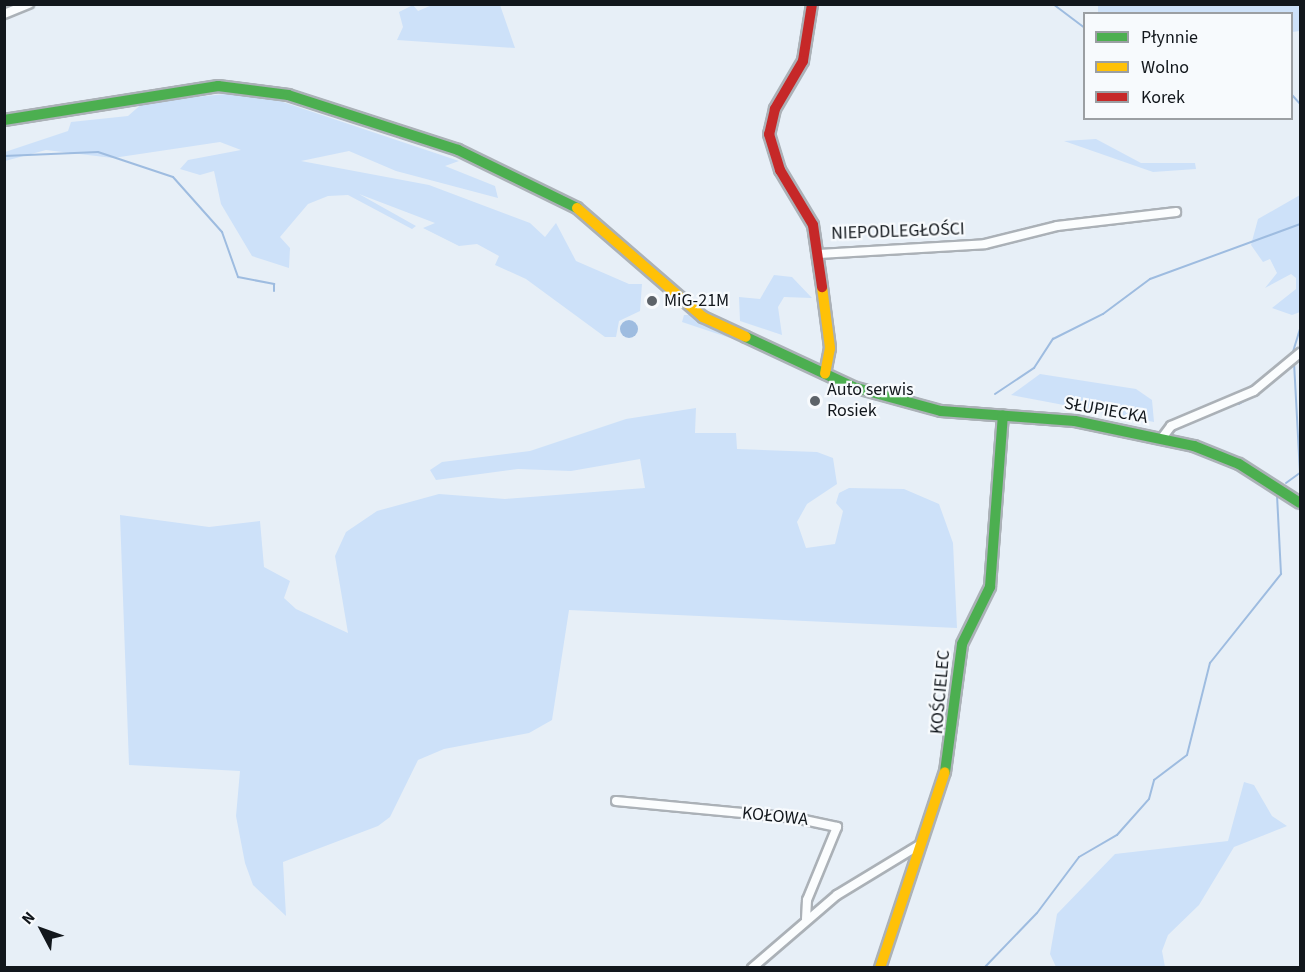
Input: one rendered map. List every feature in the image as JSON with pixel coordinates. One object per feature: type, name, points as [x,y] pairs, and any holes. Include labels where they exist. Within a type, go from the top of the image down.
[{"type":"main road","name":"NIEPODLEGŁOŚCI","points":[[812,4],[803,62],[775,109],[770,134],[780,170],[807,210],[819,254]]},
{"type":"main road","name":"SŁUPIECKA","points":[[4,120],[218,86],[288,95],[458,150],[550,191],[588,216],[703,317],[825,374],[891,400],[1003,416],[1075,421],[1162,438],[1223,456],[1300,503]]},
{"type":"main road","points":[[819,254],[830,348],[825,374]]},
{"type":"main road","name":"KOŚCIELEC","points":[[880,968],[955,732],[962,644],[990,587],[1003,416]]},
{"type":"street","points":[[4,14],[29,4]]},
{"type":"street","name":"NIEPODLEGŁOŚCI","points":[[819,254],[985,244],[1057,226],[1176,212]]},
{"type":"street","points":[[1162,438],[1171,426],[1254,391],[1300,353]]},
{"type":"street","name":"KOŁOWA","points":[[616,801],[795,818],[837,828],[807,900],[806,919]]},
{"type":"street","points":[[752,968],[806,919],[921,844]]},
{"type":"shaded area","points":[[1098,4],[1300,5],[1300,31],[1293,32],[1293,12],[1098,12]]},
{"type":"shaded area","points":[[413,5],[418,11],[432,5],[500,5],[515,48],[397,40],[403,27],[399,12]]},
{"type":"shaded area","points":[[236,93],[271,98],[459,161],[445,166],[495,186],[498,198],[396,171],[349,151],[301,161],[429,185],[530,223],[545,237],[556,223],[576,261],[629,284],[642,284],[640,311],[619,321],[616,337],[605,337],[526,279],[495,265],[499,256],[477,244],[459,246],[423,228],[435,223],[359,194],[416,226],[412,229],[348,195],[328,196],[308,204],[280,237],[290,248],[289,268],[252,256],[221,204],[214,171],[200,175],[180,169],[188,160],[241,150],[220,142],[113,158],[46,150],[5,161],[5,152],[68,131],[71,122],[128,116],[144,102]]},
{"type":"shaded area","points":[[1096,139],[1141,163],[1195,163],[1196,169],[1153,172],[1064,141]]},
{"type":"shaded area","points":[[1300,195],[1300,312],[1292,315],[1272,308],[1296,289],[1296,278],[1291,274],[1265,288],[1277,273],[1270,259],[1263,262],[1251,245],[1258,219]]},
{"type":"shaded area","points":[[774,275],[792,277],[812,298],[784,297],[778,307],[782,335],[740,321],[739,297],[760,299]]},
{"type":"shaded area","points":[[684,315],[690,315],[730,338],[682,322]]},
{"type":"shaded area","points":[[629,320],[635,323],[638,329],[635,335],[629,338],[623,335],[620,329],[623,323]]},
{"type":"shaded area","points":[[1040,374],[1136,389],[1152,400],[1154,422],[1011,395]]},
{"type":"shaded area","points":[[696,408],[695,433],[736,433],[737,449],[817,452],[833,458],[837,484],[807,504],[797,522],[806,548],[835,544],[843,511],[836,503],[839,493],[849,488],[904,489],[939,504],[953,543],[957,628],[569,610],[552,720],[529,733],[444,749],[418,760],[390,817],[378,826],[283,862],[286,916],[253,885],[245,863],[236,816],[240,771],[129,765],[120,515],[209,527],[260,521],[264,567],[290,581],[284,598],[296,609],[348,633],[335,556],[346,532],[377,511],[439,494],[505,499],[645,488],[640,459],[571,471],[518,469],[436,480],[430,470],[442,462],[530,451],[626,419]]},
{"type":"shaded area","points":[[1244,782],[1254,785],[1272,816],[1287,826],[1234,847],[1199,905],[1168,935],[1162,951],[1165,967],[1056,967],[1050,954],[1057,914],[1115,854],[1228,841]]},
{"type":"waterway","points":[[1053,4],[1083,26]]},
{"type":"waterway","points":[[1293,96],[1300,104]]},
{"type":"waterway","points":[[4,156],[98,152],[173,177],[222,232],[238,277],[274,284],[274,291]]},
{"type":"waterway","points":[[995,394],[1034,368],[1053,339],[1103,314],[1150,279],[1300,224]]},
{"type":"waterway","points":[[1292,355],[1300,329]]},
{"type":"waterway","points":[[1286,483],[1300,473],[1294,361]]},
{"type":"waterway","points":[[1261,390],[1292,366]]},
{"type":"waterway","points":[[1239,404],[1254,395]]},
{"type":"waterway","points":[[984,968],[1037,913],[1079,857],[1117,835],[1149,799],[1154,780],[1187,755],[1210,663],[1281,574],[1277,496]]},
{"type":"traffic: fast","points":[[4,120],[218,86],[288,95],[458,150],[577,208]]},
{"type":"traffic: fast","points":[[746,337],[853,387],[941,411],[1075,421],[1194,446],[1239,464],[1300,503]]},
{"type":"traffic: fast","points":[[945,772],[962,644],[990,587],[1003,415]]},
{"type":"traffic: slow","points":[[577,208],[703,317],[746,337]]},
{"type":"traffic: slow","points":[[822,287],[830,348],[825,374]]},
{"type":"traffic: slow","points":[[880,968],[945,772]]},
{"type":"traffic: jam","points":[[812,4],[803,61],[775,109],[769,134],[780,170],[813,225],[822,287]]},
{"type":"place","name":"MiG-21M","points":[[652,301]]},
{"type":"place","name":"Auto serwis Rosiek","points":[[815,401]]}]
